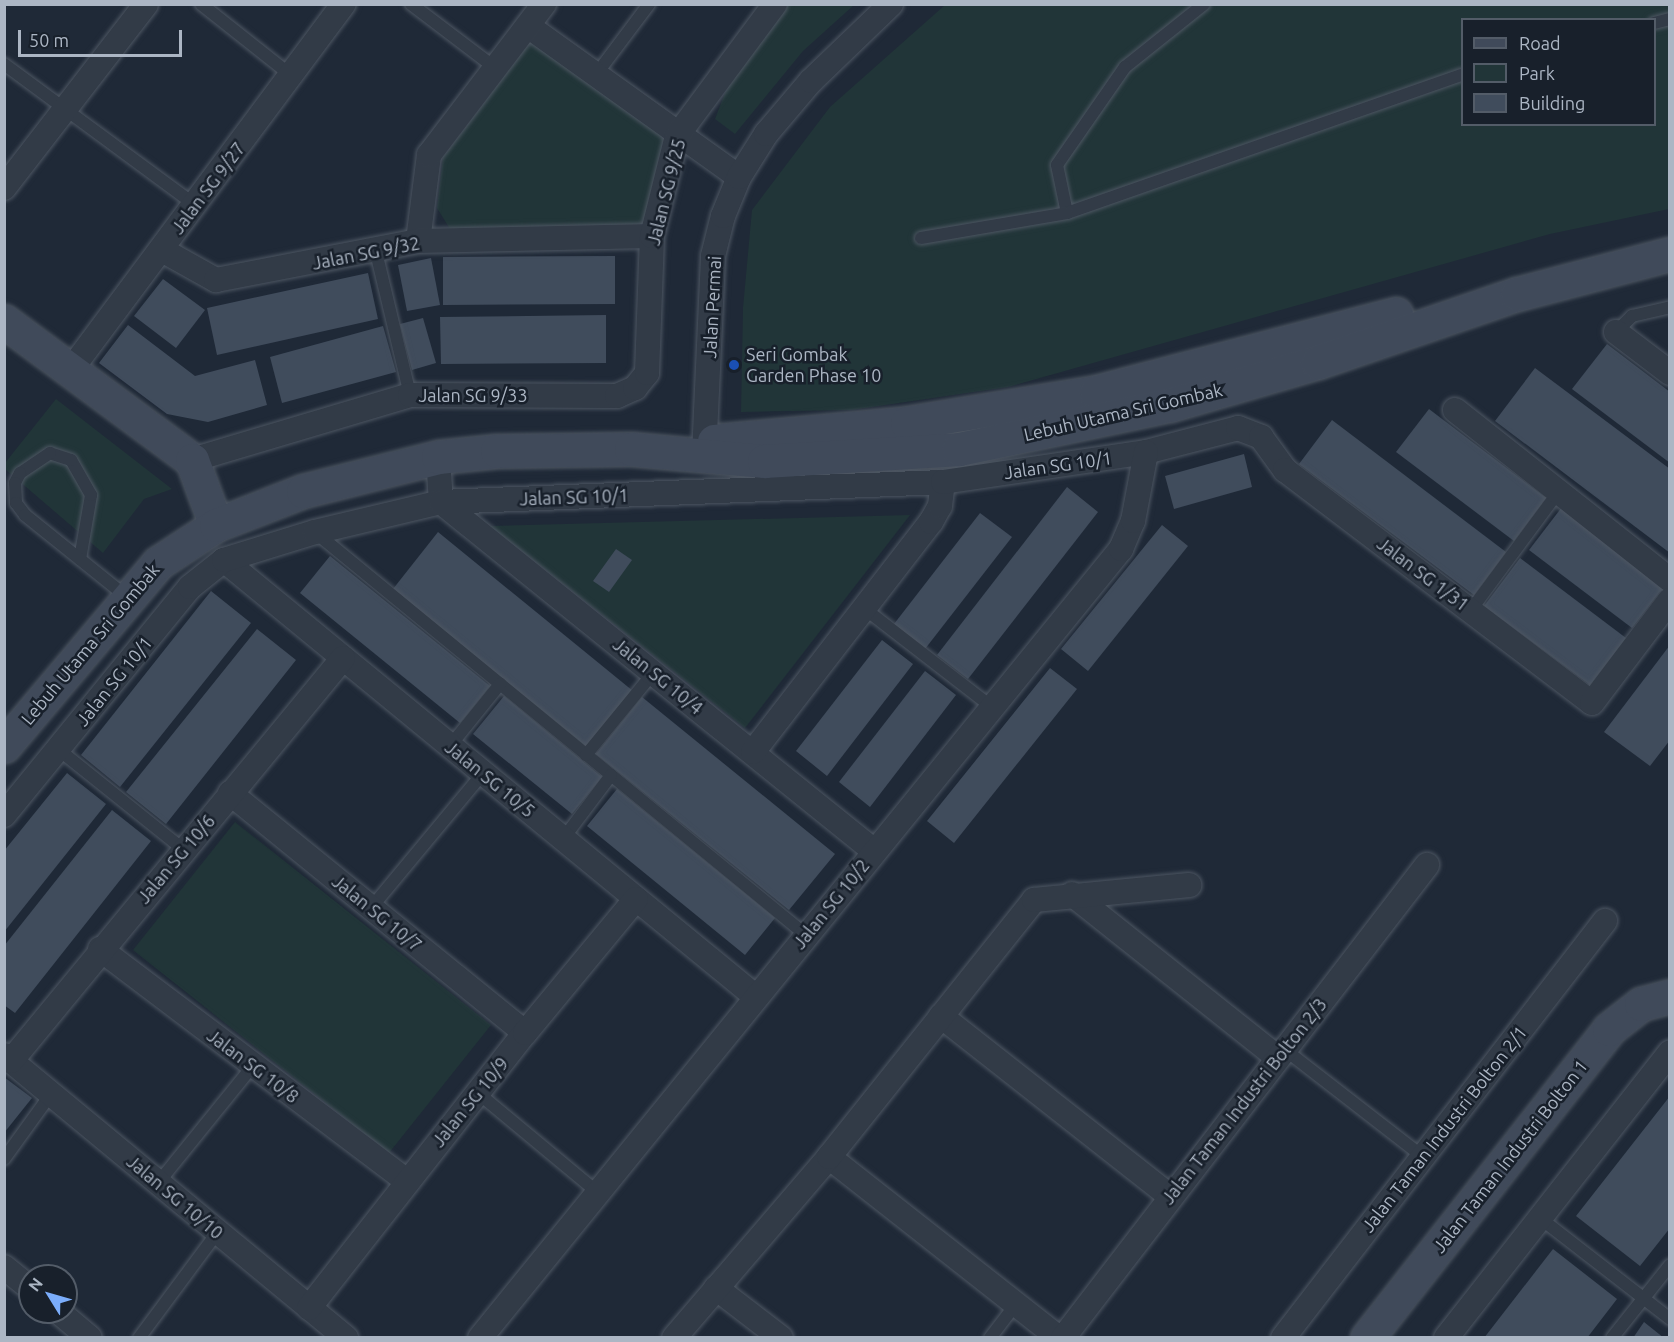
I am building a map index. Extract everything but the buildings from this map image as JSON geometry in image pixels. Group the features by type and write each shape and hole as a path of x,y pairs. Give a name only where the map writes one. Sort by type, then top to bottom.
{"street":[{"path":"4,188 146,4"},
{"name":"Jalan SG 9/27","path":"70,371 345,4"},
{"path":"418,241 429,154 544,4"},
{"name":"Jalan SG 9/25","path":"647,373 651,236 677,136 775,4"},
{"name":"Jalan Permai","path":"704,449 713,256 723,216 739,177 766,134 811,81 891,4"},
{"path":"528,26 677,136 739,177"},
{"name":"Jalan SG 9/32","path":"162,250 216,280 376,252 418,241 651,236"},
{"name":"Lebuh Utama Sri Gombak","path":"4,746 127,597 158,563 216,525 303,491 438,457 497,451 704,449 907,423 1096,392 1410,310 1528,272 1670,238"},
{"name":"Lebuh Utama Sri Gombak","path":"704,449 764,461 959,449 1149,410 1318,362 1517,294 1670,254"},
{"path":"4,321 192,460 216,525"},
{"path":"1616,332 1670,373"},
{"name":"Jalan SG 9/33","path":"192,460 410,395 617,396 635,388 647,373"},
{"path":"1455,410 1670,580"},
{"name":"Jalan SG 10/1","path":"4,815 190,587 224,560 315,532 441,502 943,482 1146,452 1238,428 1261,437"},
{"name":"Jalan SG 1/31","path":"1261,437 1285,470 1592,703 1670,600"},
{"name":"Jalan SG 10/2","path":"480,1338 596,1191 993,708 1129,536 1146,452"},
{"path":"438,457 441,502"},
{"path":"753,752 931,522 940,506 943,482"},
{"name":"Jalan SG 10/4","path":"441,502 874,851"},
{"name":"Jalan SG 10/5","path":"224,560 756,998"},
{"name":"Jalan SG 10/6","path":"8,1058 343,658"},
{"name":"Jalan SG 10/7","path":"230,793 525,1033"},
{"name":"Jalan Taman Industri Bolton 2/3","path":"1061,1338 1427,865"},
{"path":"674,1338 829,1156 1034,900 1072,894 1189,885"},
{"path":"1072,894 1280,1053"},
{"name":"Jalan SG 10/9","path":"309,1308 406,1181 636,899"},
{"name":"Jalan Taman Industri Bolton 2/1","path":"1283,1338 1605,921"},
{"name":"Jalan SG 10/8","path":"100,949 252,1067 406,1181"},
{"name":"Jalan Taman Industri Bolton 1","path":"1367,1338 1609,1029 1641,1004 1670,996"},
{"path":"941,1016 1170,1196"},
{"path":"1446,1338 1670,1052"},
{"name":"Jalan SG 10/10","path":"8,1058 346,1338"},
{"path":"829,1156 1061,1338"},
{"path":"4,1267 18,1278"},
{"path":"716,1288 781,1338"}],"lane":[{"path":"201,4 292,76"},
{"path":"411,4 494,68"},
{"path":"595,76 649,4"},
{"path":"1067,213 1057,165 1125,67 1204,4"},
{"path":"4,64 195,205"},
{"path":"921,238 1067,213 1461,75"},
{"path":"376,252 410,395"},
{"path":"1616,332 1632,316 1670,307"},
{"path":"80,559 92,495 71,460 50,453 20,473 15,483 16,503 80,559 127,597"},
{"path":"1471,610 1559,491"},
{"path":"315,532 806,935"},
{"path":"865,609 993,708"},
{"path":"586,755 654,672"},
{"path":"450,746 500,684"},
{"path":"58,749 184,850"},
{"path":"371,908 483,773"},
{"path":"563,839 611,775"},
{"path":"1280,1053 1423,1157"},
{"path":"158,1183 252,1067"},
{"path":"478,1093 596,1191"},
{"path":"4,1159 51,1094"},
{"path":"1540,1218 1670,1319"},
{"path":"139,1338 217,1233"},
{"path":"1612,1338 1670,1265"},
{"path":"990,1338 1016,1304"}],"green space":[{"path":"784,5 854,5 803,51 735,134 715,119 733,72"},
{"path":"945,5 1669,5 1669,209 1550,234 1008,387 851,410 741,412 743,308 752,210 830,107"},
{"path":"531,40 670,141 645,225 450,229 437,208 443,157"},
{"path":"56,399 172,489 144,499 103,553 5,469 5,463"},
{"path":"910,515 745,728 490,526"},
{"path":"235,822 491,1025 389,1153 133,950"}],"place":[{"name":"Seri Gombak Garden Phase 10","path":"734,365"}]}
